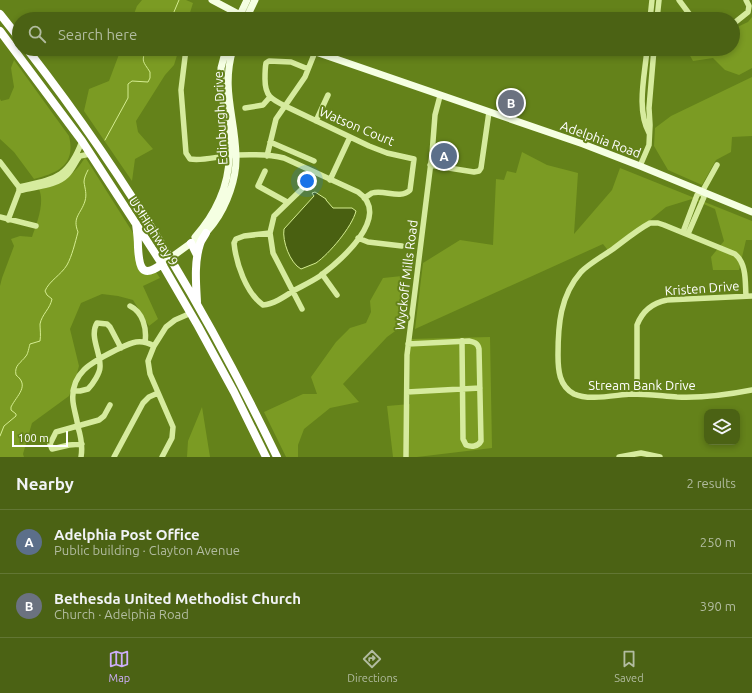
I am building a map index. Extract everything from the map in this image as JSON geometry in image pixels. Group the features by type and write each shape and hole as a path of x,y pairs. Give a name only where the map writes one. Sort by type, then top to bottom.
{"highway":[{"path":"0,14 12,29"},
{"name":"US Highway 9","path":"0,31 12,47"},
{"name":"US Highway 9","path":"19,56 82,141 162,264 191,313 234,392 266,457"},
{"name":"US Highway 9","path":"33,56 99,149 170,258 197,304 255,411 277,457"},
{"path":"136,223 138,261 141,267 146,271 152,271 162,264"},
{"path":"197,304 197,255 200,244 206,233"},
{"path":"191,243 197,255"}],"main road":[{"path":"212,0 233,12"},
{"path":"245,12 247,0"},
{"path":"248,12 255,0"},
{"name":"Edinburgh Drive","path":"162,264 191,243 210,218 218,203 227,178 233,155 221,88 221,68 224,56"},
{"name":"Edinburgh Drive","path":"191,243 196,242 206,233 216,220 227,198 233,179 233,155 227,87 231,56"},
{"name":"Adelphia Road","path":"326,56 566,138 640,166 752,212"}],"street":[{"path":"651,12 652,0"},
{"path":"658,12 659,0"},
{"path":"679,0 688,12"},
{"path":"740,18 748,12 749,6 746,0"},
{"path":"185,56 181,90 186,153 190,159 199,160 233,155 284,158 358,192 369,205 370,214 366,228 335,264 322,274 270,305 263,305 252,295 243,277 234,243 236,239 244,236 270,233"},
{"path":"267,156 276,119 305,77 313,56"},
{"path":"646,56 642,105 644,120 649,133"},
{"path":"640,166 649,145 649,108 653,56"},
{"path":"245,108 262,106 270,97 265,86 266,63 269,61 291,62 308,69"},
{"path":"316,121 328,95"},
{"name":"Wyckoff Mills Road","path":"406,457 406,363 435,115 440,96"},
{"name":"Watson Court","path":"270,97 316,121 387,153 414,159 410,190 407,194 372,193 364,198"},
{"path":"430,165 474,172 479,171 481,168 489,112"},
{"path":"330,180 350,137"},
{"path":"46,183 65,170 77,152 82,141"},
{"path":"270,142 314,161"},
{"path":"19,189 46,183 55,183 64,178 71,171 81,155 90,154"},
{"path":"0,162 19,189"},
{"path":"685,233 697,195 702,192 717,165"},
{"path":"302,309 273,253 270,233 274,216 302,189 310,170"},
{"path":"265,171 258,186 287,202"},
{"path":"8,220 19,189"},
{"path":"0,217 36,226"},
{"name":"Stream Bank Drive","path":"749,296 744,266 739,257 735,254 658,223 650,223 582,272 570,289 560,315 558,328 558,366 561,381 567,389 576,394 587,397 637,394 676,397 710,397 752,390"},
{"path":"358,238 368,242 402,246"},
{"path":"322,274 337,295"},
{"name":"Kristen Drive","path":"637,394 637,325 645,311 659,302 667,300 749,296"},
{"path":"130,306 138,313 145,326 145,342"},
{"path":"162,457 171,440 173,431 172,425 148,367 150,355 163,330 168,325 191,313"},
{"path":"73,391 85,391 90,386 100,369 100,358 94,331 97,323 107,324 110,327 121,348"},
{"path":"408,344 462,341 472,341 479,347 481,441 478,445 471,446 466,445 463,439 462,341"},
{"path":"81,457 82,444 73,402 73,391 80,374 88,365 100,358 136,342 145,342 154,346"},
{"path":"407,392 480,388"},
{"path":"114,457 143,402 149,397 158,393"},
{"path":"82,444 52,449 50,447 51,440 56,432 99,420 104,416 110,404"},
{"path":"619,457 641,452 660,457"}],"shaded area":[{"path":"142,0 186,0 193,3 190,12 135,12"},
{"path":"752,17 752,68 739,75 725,70 713,58 693,61 690,56 740,56 740,26 748,22"},
{"path":"118,56 177,56 174,65 165,75 136,121 138,132 153,149 135,159 132,181 84,111 89,89 109,81"},
{"path":"14,60 69,136 70,154 63,166 51,174 34,179 14,152 0,139 0,99 1,101 9,99 14,87 11,68"},
{"path":"752,77 752,136 732,137 731,152 716,160 702,185 668,170 654,146 655,128 671,116"},
{"path":"522,152 547,165 578,173 574,234 612,190 620,168 752,221 752,240 746,240 739,270 713,270 711,257 724,241 715,209 692,199 666,207 610,253 603,244 415,329 423,263 460,240 493,245 496,179 504,180 507,171 516,173"},
{"path":"85,157 135,236 136,263 156,272 160,278 143,286 158,319 149,326 133,300 118,296 102,294 81,303 70,329 79,366 69,396 32,423 23,454 24,457 0,457 0,286 14,246 11,239 20,236 32,237 41,207 41,195 39,189 52,186 65,180 77,169"},
{"path":"315,192 326,199 333,208 352,208 356,211 350,225 327,253 316,263 301,269 290,257 284,239 284,229 314,196 312,193"},
{"path":"402,276 398,329 387,337 343,384 359,402 330,408 304,429 298,445 298,457 286,457 264,412 303,394 317,394 311,377 336,342 350,328 366,323 371,312 370,301 383,278"},
{"path":"490,337 492,448 417,457 393,457 387,406 410,404 410,339"},
{"path":"202,407 210,457 187,457 188,441"}],"waterway":[{"path":"174,12 179,0"},
{"path":"105,140 128,98 128,84 132,81 148,82 150,78 150,72 144,63 144,56"},
{"path":"0,436 4,426 16,416 16,414 11,410 11,407 19,395 22,387 22,383 16,375 17,366 27,355 30,344 40,341 41,320 50,306 52,299 45,291 49,284 67,265 72,254 78,232 76,223 86,198 84,180 88,170"}],"place":[{"name":"Bethesda United Methodist Church","path":"511,103"},
{"name":"Adelphia Post Office","path":"444,156"}]}
